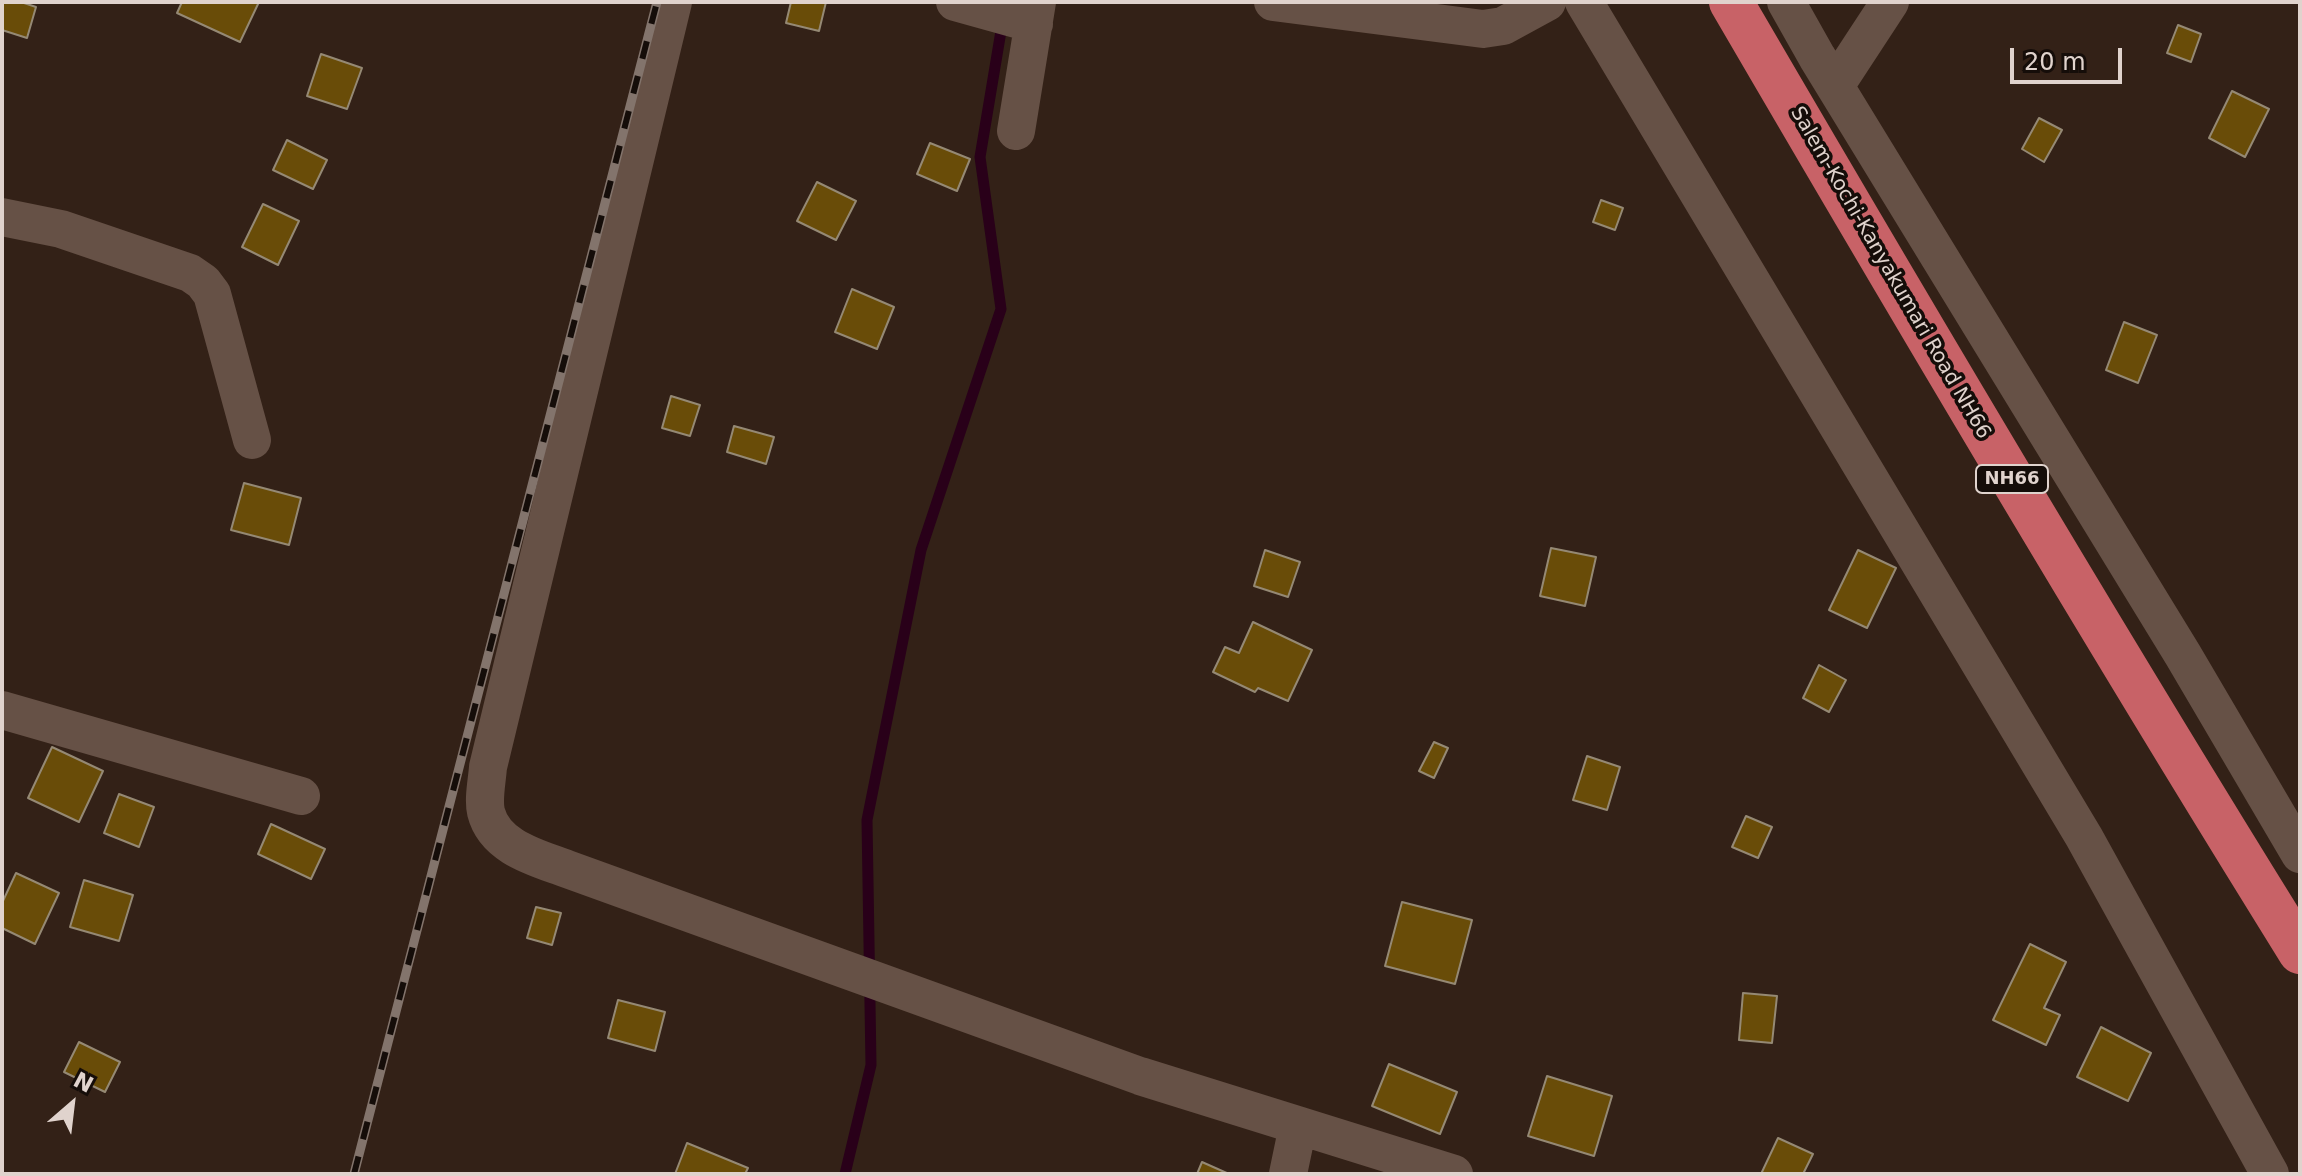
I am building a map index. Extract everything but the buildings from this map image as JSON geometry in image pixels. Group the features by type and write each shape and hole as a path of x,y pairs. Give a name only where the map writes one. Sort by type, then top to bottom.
{"highway":[{"name":"Salem-Kochi-Kanyakumari Road NH66","path":"1731,2 1920,326 2183,764 2300,952"}],"street":[{"path":"673,2 488,767 486,811 496,834 524,853 1140,1076 1454,1174"},
{"path":"955,2 1035,13 1016,131"},
{"path":"1273,2 1483,29 1503,26 1547,2"},
{"path":"1584,2 2084,837 2270,1174"},
{"path":"1786,2 2183,655 2300,854"},
{"path":"1835,86 1890,2"},
{"path":"2,217 61,229 190,273 203,282 212,294 252,440"},
{"path":"2,710 301,796"},
{"path":"1288,1174 1298,1126"}],"waterway":[{"path":"845,1174 871,1065 867,820 921,550 1001,309 980,157 1003,19"}],"railway":[{"path":"354,1174 657,2"}]}
